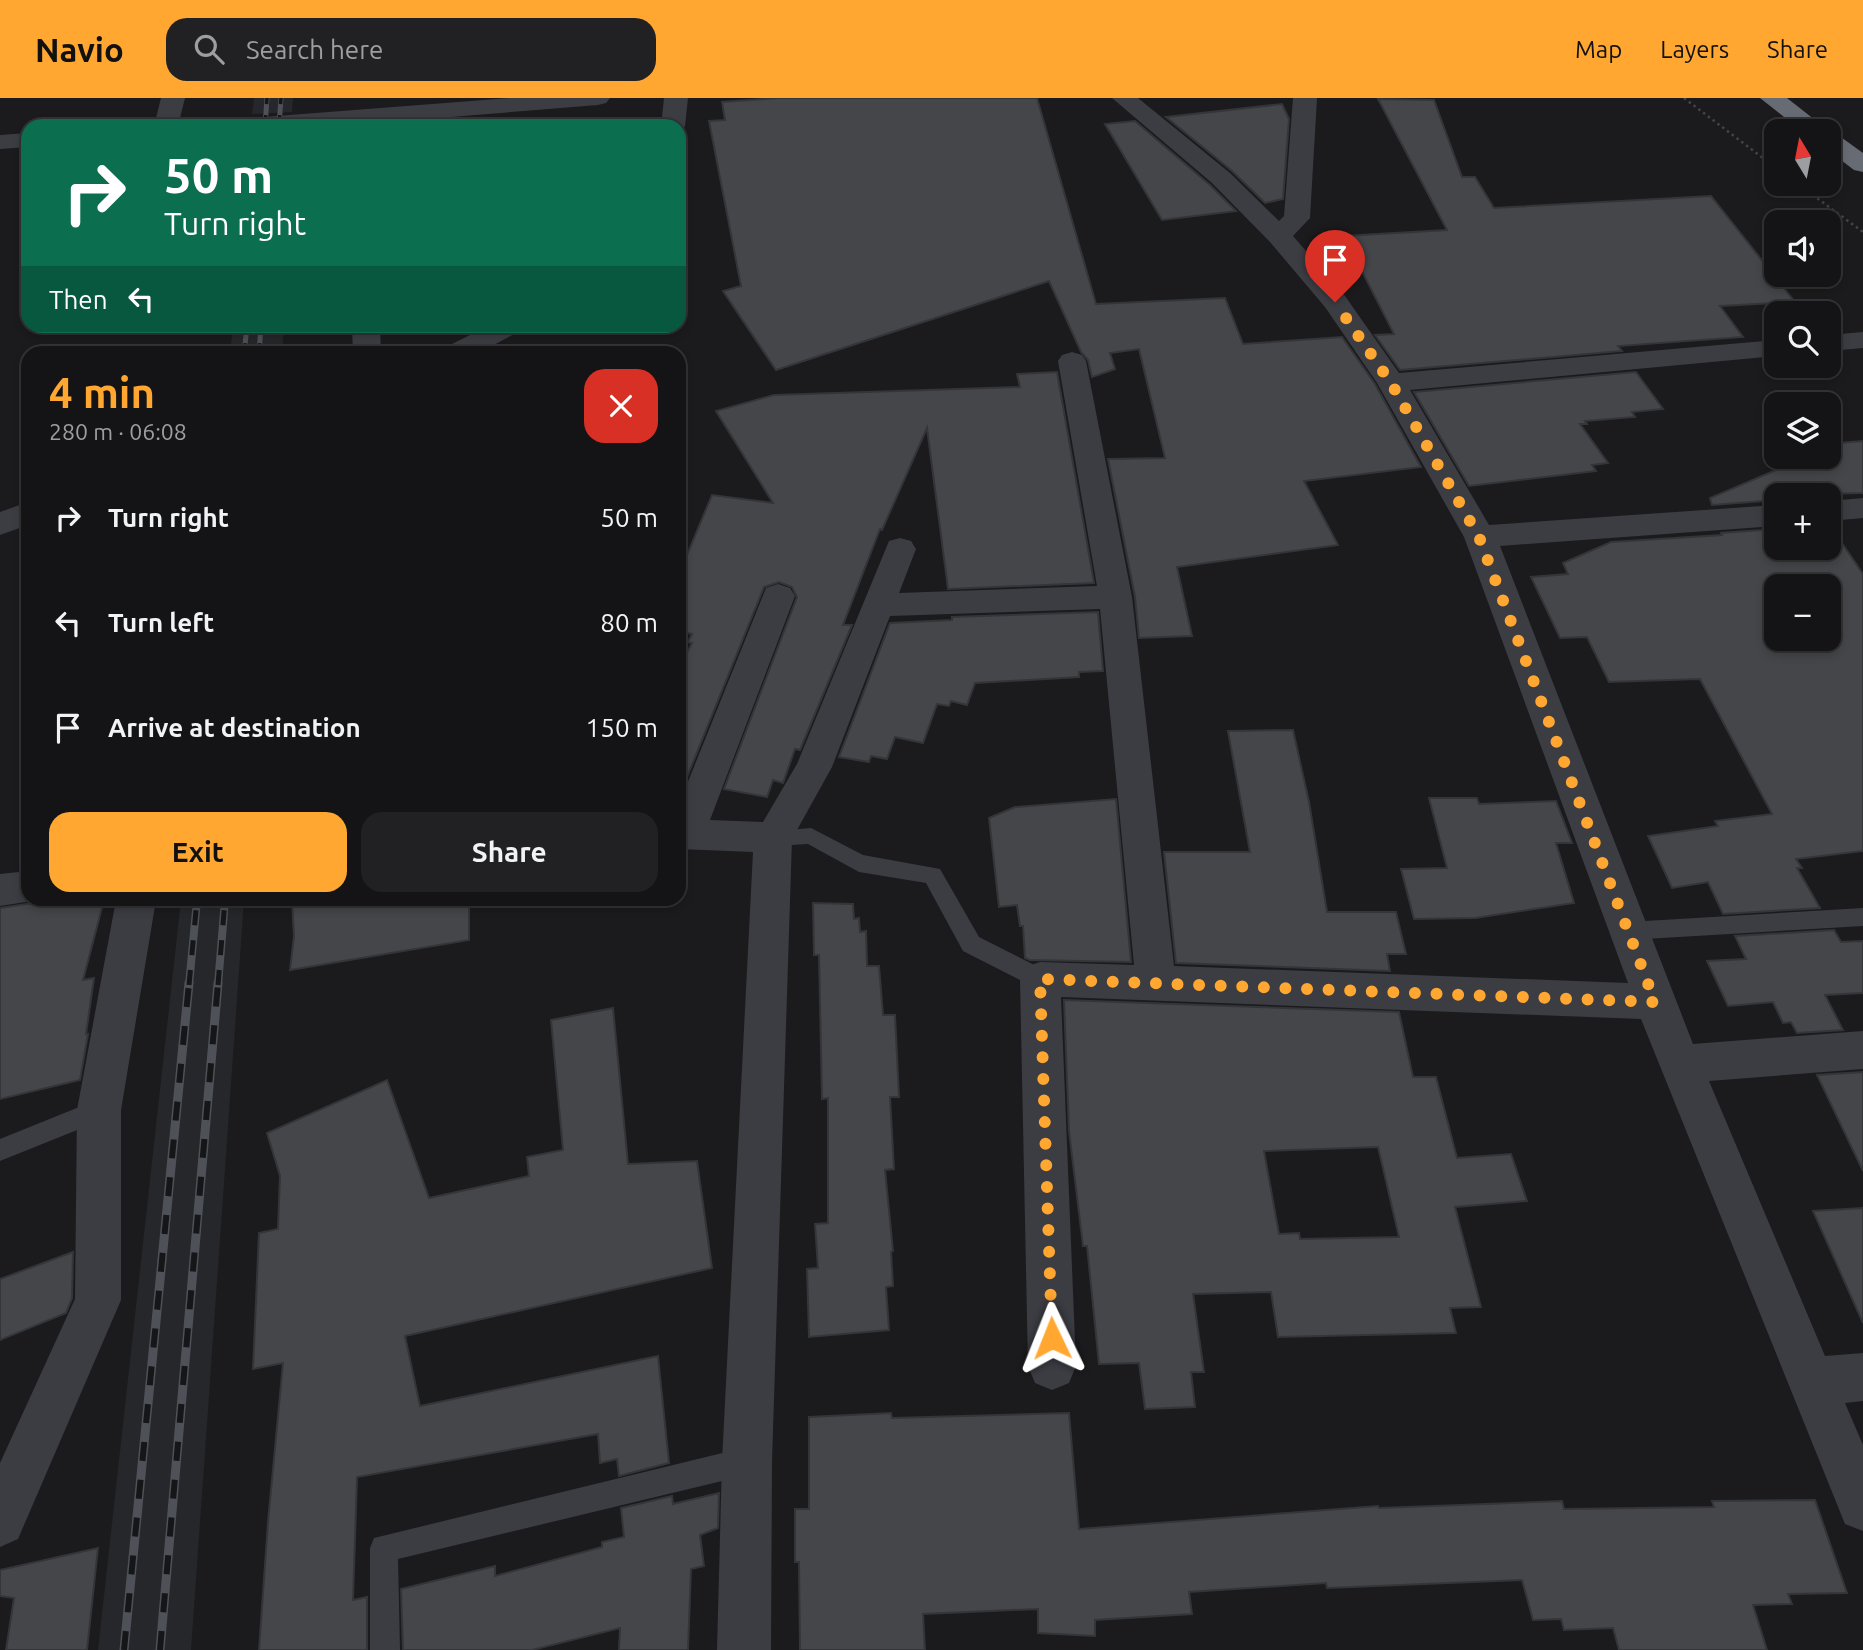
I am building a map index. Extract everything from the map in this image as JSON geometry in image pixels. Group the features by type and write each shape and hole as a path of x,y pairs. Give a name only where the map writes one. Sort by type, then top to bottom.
{"highway":[{"path":"1772,98 1801,119"},
{"path":"1841,148 1863,164"}],"street":[{"path":"168,119 173,98"},
{"path":"391,119 598,98"},
{"path":"674,119 676,98"},
{"path":"1124,98 1221,178 1279,236 1335,302 1391,383 1479,537 1655,1002 1863,1506"},
{"path":"1279,236 1297,218 1305,98"},
{"path":"0,142 21,140"},
{"path":"469,346 494,333"},
{"path":"1841,342 1863,340"},
{"path":"1391,383 1764,349"},
{"path":"1072,360 1115,597 1156,984"},
{"path":"1841,509 1863,508"},
{"path":"1479,537 1764,515"},
{"path":"0,523 21,516"},
{"path":"744,1650 747,1461 774,838 814,768 900,550"},
{"path":"686,826 778,596"},
{"path":"878,605 1115,597"},
{"path":"686,834 774,838"},
{"path":"0,890 21,888"},
{"path":"0,1521 97,1300 99,1110 135,906"},
{"path":"1052,1366 1040,979 1655,1002"},
{"path":"1680,1064 1863,1050"},
{"path":"1810,1381 1863,1377"}],"lane":[{"path":"774,838 811,836 859,863 933,875 971,944 1040,979"},
{"path":"1628,931 1863,917"},
{"path":"0,1150 99,1110"},
{"path":"384,1650 384,1548 747,1461"}],"path":[{"path":"1684,98 1764,159"},
{"path":"1814,196 1863,232"}],"shaded area":[{"path":"254,98 293,98 292,112 252,114"},
{"path":"232,333 283,333 283,346 231,346"},
{"path":"180,906 244,906 191,1650 98,1650"}],"building":[{"path":"778,98 1037,98 1096,304 1225,298 1243,344 1342,337 1375,384 1421,467 1304,481 1338,545 1177,567 1192,636 1139,638 1135,597 1108,459 1165,458 1139,349 1110,353 1115,369 1092,377 1088,360 1081,352 1049,281 776,370 723,291 741,286 709,121 725,120 722,102"},
{"path":"1378,99 1434,100 1462,177 1475,177 1494,208 1711,196 1764,263 1764,287 1783,287 1794,301 1720,306 1743,337 1618,346 1622,351 1400,370 1375,335 1394,334 1344,236 1447,230"},
{"path":"1282,104 1289,119 1283,199 1265,203 1232,171 1166,117"},
{"path":"1135,121 1210,185 1236,211 1162,220 1105,124"},
{"path":"1057,372 1094,583 948,589 927,428 882,530 880,529 843,625 852,625 800,750 795,749 783,783 773,780 767,797 724,789 797,597 792,587 779,582 764,587 686,780 686,655 692,643 688,642 692,634 686,633 686,557 712,495 773,503 716,411 774,395 1020,387 1017,374"},
{"path":"1636,372 1663,409 1632,412 1635,417 1585,421 1587,424 1580,424 1608,463 1592,465 1596,471 1469,486 1414,392"},
{"path":"1863,441 1863,493 1841,494 1841,483 1764,483 1764,501 1712,505 1710,498 1779,469 1841,469 1841,443"},
{"path":"1764,530 1764,560 1841,560 1841,542 1863,574 1863,851 1796,859 1802,868 1797,868 1820,908 1723,914 1708,882 1672,888 1648,836 1718,826 1715,821 1772,814 1700,679 1609,682 1587,637 1560,638 1531,577 1568,574 1563,563 1611,542 1722,535 1721,533"},
{"path":"1098,612 1103,671 1079,672 1079,677 975,683 967,705 951,701 949,706 937,704 923,743 895,737 887,759 871,756 869,762 839,757 890,623 952,620 952,617"},
{"path":"1293,730 1309,802 1327,912 1396,912 1406,954 1387,954 1390,971 1176,963 1164,852 1250,852 1228,731"},
{"path":"1429,798 1477,798 1479,804 1556,801 1572,843 1556,843 1574,903 1475,918 1414,919 1401,869 1447,868"},
{"path":"1116,799 1131,962 1025,958 1023,926 1020,926 1017,905 999,907 989,818 1015,807"},
{"path":"813,903 853,904 854,919 859,918 860,932 866,931 867,966 879,966 883,1015 895,1015 899,1097 890,1097 894,1169 885,1170 893,1251 893,1286 886,1287 889,1330 809,1337 807,1269 818,1268 815,1224 828,1223 828,1098 822,1099 819,955 814,955"},
{"path":"21,905 102,906 83,980 94,978 80,1080 0,1099 0,908"},
{"path":"292,906 469,906 469,940 290,970 294,936"},
{"path":"1834,930 1841,942 1863,941 1863,993 1825,995 1843,1030 1797,1033 1791,1022 1783,1023 1773,1002 1728,1006 1707,961 1746,959 1735,936"},
{"path":"1064,1000 1399,1012 1413,1077 1436,1077 1457,1158 1511,1154 1527,1201 1455,1207 1481,1307 1450,1308 1456,1333 1278,1337 1271,1292 1193,1294 1204,1372 1191,1372 1195,1407 1145,1409 1139,1363 1099,1364 1087,1246 1083,1246 1069,1131","holes":["1378,1147 1399,1237 1300,1239 1299,1233 1279,1234 1264,1151"]},
{"path":"613,1008 628,1164 697,1161 712,1268 405,1336 420,1406 658,1356 669,1463 619,1476 617,1459 600,1463 598,1434 357,1477 353,1600 367,1597 367,1650 259,1650 283,1363 253,1369 259,1233 278,1229 280,1176 267,1133 387,1080 429,1198 529,1176 527,1157 563,1150 551,1020"},
{"path":"1863,1072 1863,1171 1817,1075"},
{"path":"1863,1208 1863,1323 1813,1211"},
{"path":"73,1252 72,1298 66,1313 0,1340 0,1279"},
{"path":"891,1413 892,1418 1069,1413 1079,1529 1378,1506 1562,1501 1564,1509 1714,1507 1712,1501 1815,1500 1847,1593 1788,1594 1792,1604 1753,1605 1767,1650 1619,1650 1613,1628 1564,1630 1561,1619 1533,1620 1522,1580 1327,1588 1326,1583 1189,1592 1192,1614 1095,1620 1095,1636 1038,1633 1038,1609 923,1614 925,1650 800,1650 799,1562 795,1562 795,1509 809,1509 809,1417"},
{"path":"719,1493 718,1528 700,1535 704,1566 691,1569 688,1650 619,1650 620,1628 532,1650 403,1650 401,1589 495,1566 495,1576 602,1547 602,1542 624,1537 621,1508 672,1496 673,1504"},
{"path":"98,1548 87,1650 6,1650 14,1598 0,1596 0,1570"}],"railway":[{"path":"266,119 267,98"},
{"path":"280,119 281,98"},
{"path":"245,346 246,333"},
{"path":"260,333 260,346"},
{"path":"189,985 196,906"},
{"path":"218,985 225,906"},
{"path":"124,1650 189,983"},
{"path":"160,1650 218,983"}],"route":[{"path":"1052,1338 1040,979 1655,1002 1479,537 1391,383 1335,302"}]}
